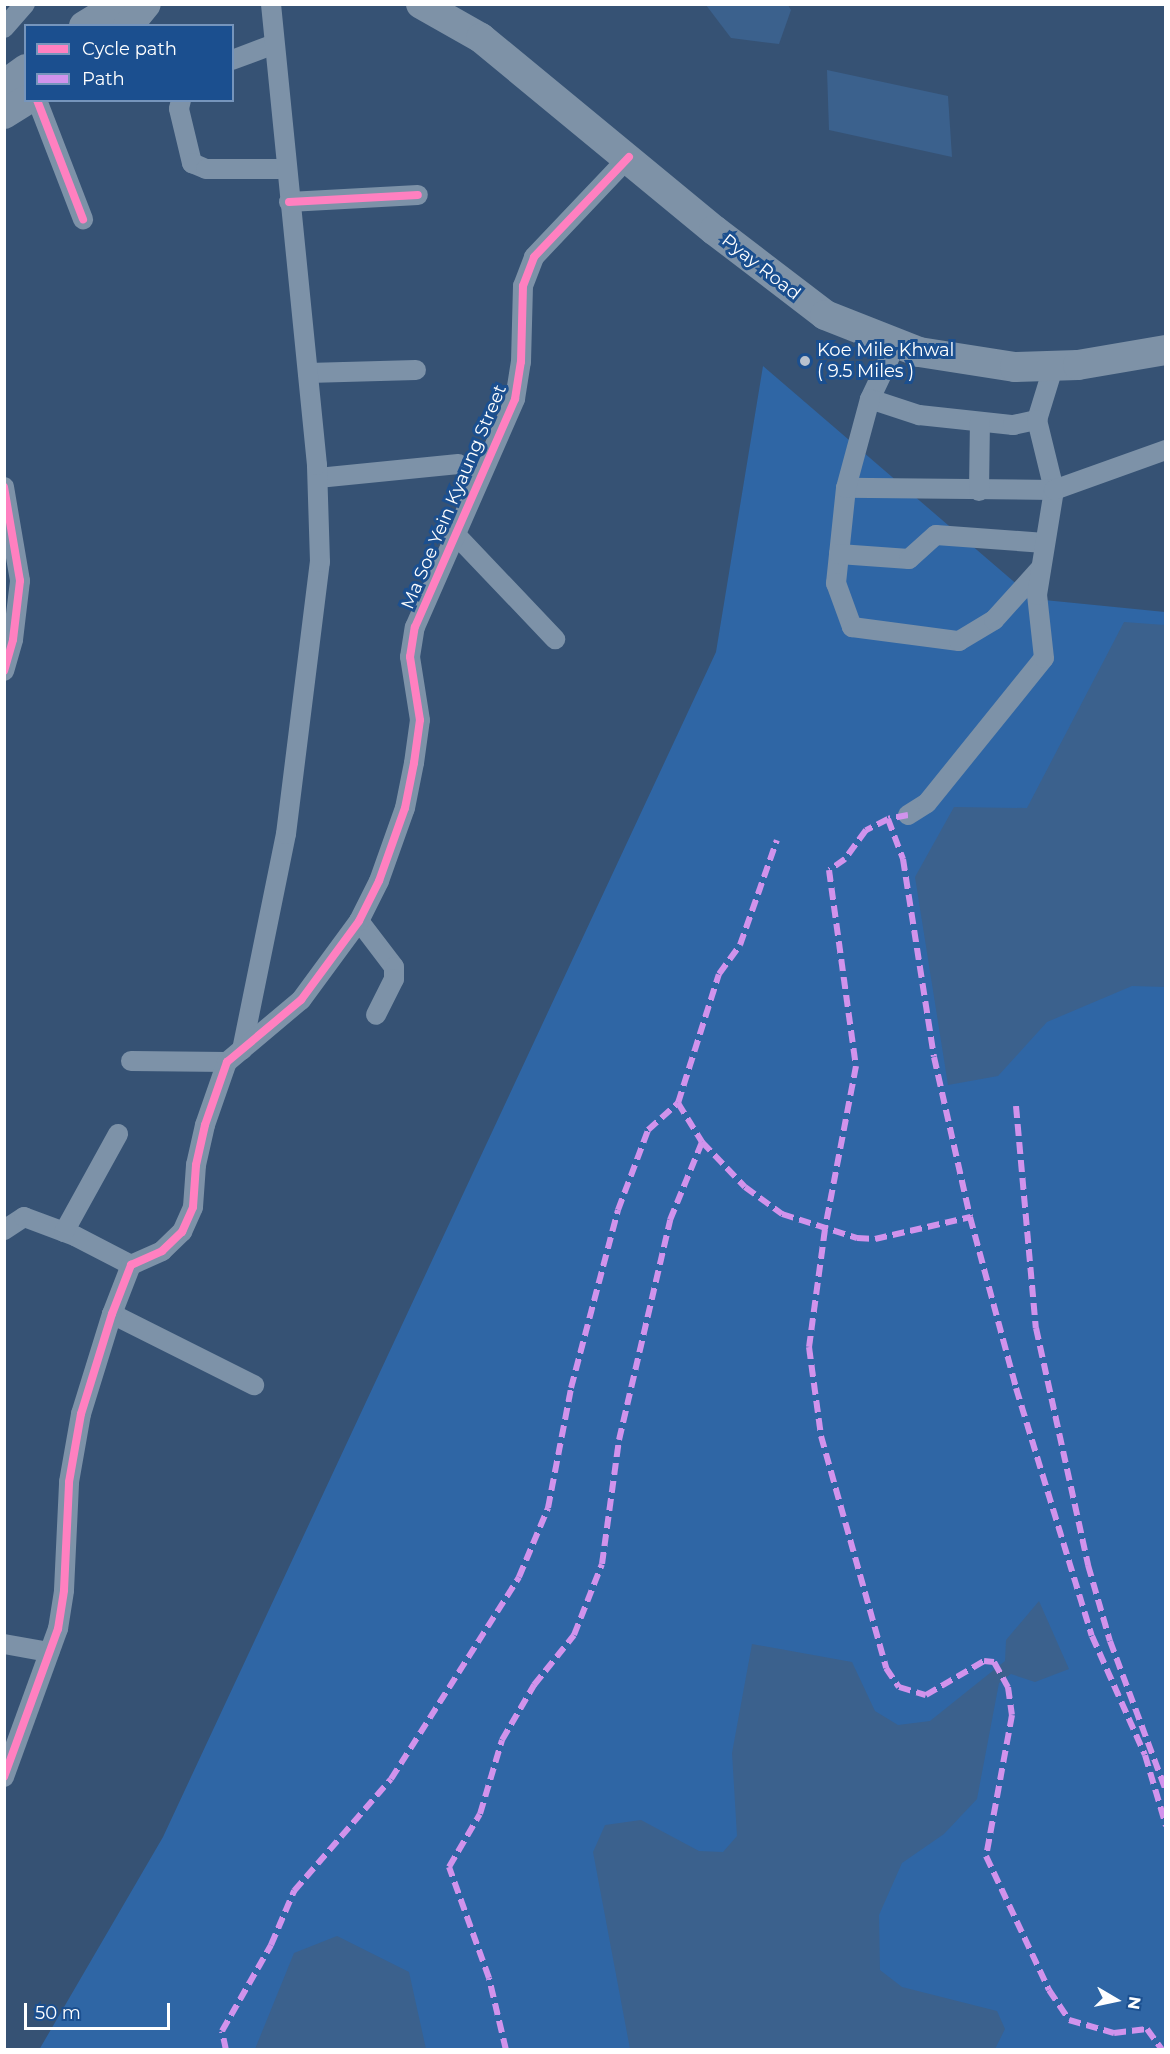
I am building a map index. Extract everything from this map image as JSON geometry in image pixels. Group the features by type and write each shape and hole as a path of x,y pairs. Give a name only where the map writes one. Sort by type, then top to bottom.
{"highway":[{"path":"87,24 120,4"},
{"path":"130,24 146,4"},
{"name":"Pyay Road","path":"421,4 481,38 792,293 825,315 896,344 984,363 1053,368 1166,350"},
{"path":"4,85 24,70"},
{"path":"4,114 24,101"}],"street":[{"path":"4,28 25,4"},
{"path":"4,1777 49,1652 64,1590 65,1507 78,1426 112,1314 131,1265 162,1251 182,1232 193,1208 196,1165 205,1125 234,1056 286,834 320,562 318,478 272,45 271,4"},
{"path":"234,59 272,45"},
{"path":"38,102 83,219"},
{"path":"181,102 179,109 192,163 206,169 286,169"},
{"name":"Ma Soe Yein Kyaung Street","path":"234,1056 301,1000 359,921 379,881 405,808 420,720 411,647 415,627 515,399 521,362 523,286 534,257 629,158"},
{"path":"290,202 418,195"},
{"path":"896,344 870,399 846,488 836,583 852,627 959,641 994,620 1041,568"},
{"path":"908,815 927,803 1044,658 1037,595 1054,490 1037,420 1053,368"},
{"path":"308,373 416,370"},
{"path":"870,399 919,415 1012,425 1037,420"},
{"path":"979,490 981,422"},
{"path":"846,488 1054,490 1166,450"},
{"path":"318,478 458,464"},
{"path":"4,487 20,581 4,671"},
{"path":"456,535 555,639"},
{"path":"839,554 909,559 936,535 1045,543"},
{"path":"359,921 394,967 394,979 376,1015"},
{"path":"131,1061 234,1056"},
{"path":"64,1232 118,1134"},
{"path":"4,1230 24,1217 64,1232 131,1265"},
{"path":"112,1314 254,1385"},
{"path":"4,1644 49,1652"}],"shaded area":[{"path":"706,5 788,5 791,10 779,44 731,38"},
{"path":"827,70 948,96 952,157 829,130"},
{"path":"763,366 1034,599 1165,612 1165,2049 39,2050 163,1837 716,652"},
{"path":"1124,622 1165,625 1165,987 1132,986 1047,1022 998,1076 948,1085 915,877 954,807 1027,808"},
{"path":"1039,1601 1069,1669 1035,1682 1011,1674 999,1683 977,1799 944,1834 902,1863 879,1915 880,1970 902,1987 997,2011 1005,2029 995,2049 630,2049 593,1852 605,1825 641,1820 699,1851 723,1852 737,1836 732,1753 752,1644 852,1662 875,1711 898,1725 930,1721 1005,1661 1006,1640"},
{"path":"337,1936 409,1972 426,2049 255,2049 294,1953"}],"marked path":[{"path":"908,815 888,819 903,859 934,1057 970,1217 1016,1388 1092,1636 1145,1755 1166,1826"},
{"path":"888,819 866,830 845,859 829,870 856,1066 825,1229 809,1347 821,1436 886,1668 899,1687 926,1695 984,1661 994,1662 1008,1687 1012,1715 986,1856 1049,1990 1069,2020 1114,2033 1147,2029 1162,2050"},
{"path":"226,2050 222,2031 271,1945 294,1891 391,1779 519,1577 548,1508 571,1388 618,1210 648,1130 678,1103 719,974 740,945 777,840"},
{"path":"678,1103 702,1142 745,1187 782,1214 857,1238 875,1239 970,1217"},
{"path":"1016,1106 1036,1328 1088,1565 1110,1641 1166,1791"},
{"path":"506,2050 489,1978 449,1867 480,1814 502,1740 534,1685 574,1635 602,1564 619,1440 670,1220 702,1142"}],"cycle path":[{"path":"38,102 83,219"},
{"path":"4,1777 58,1629 64,1590 69,1482 81,1414 112,1314 131,1265 162,1251 182,1232 193,1207 196,1165 205,1125 227,1062 301,1000 359,921 379,881 405,808 414,763 420,720 410,657 415,627 515,399 521,362 523,286 534,257 629,157"},
{"path":"289,202 418,195"},
{"path":"4,487 20,581 13,640 4,671"}],"place":[{"name":"Koe Mile Khwal ( 9.5 Miles )","path":"805,361"}]}
